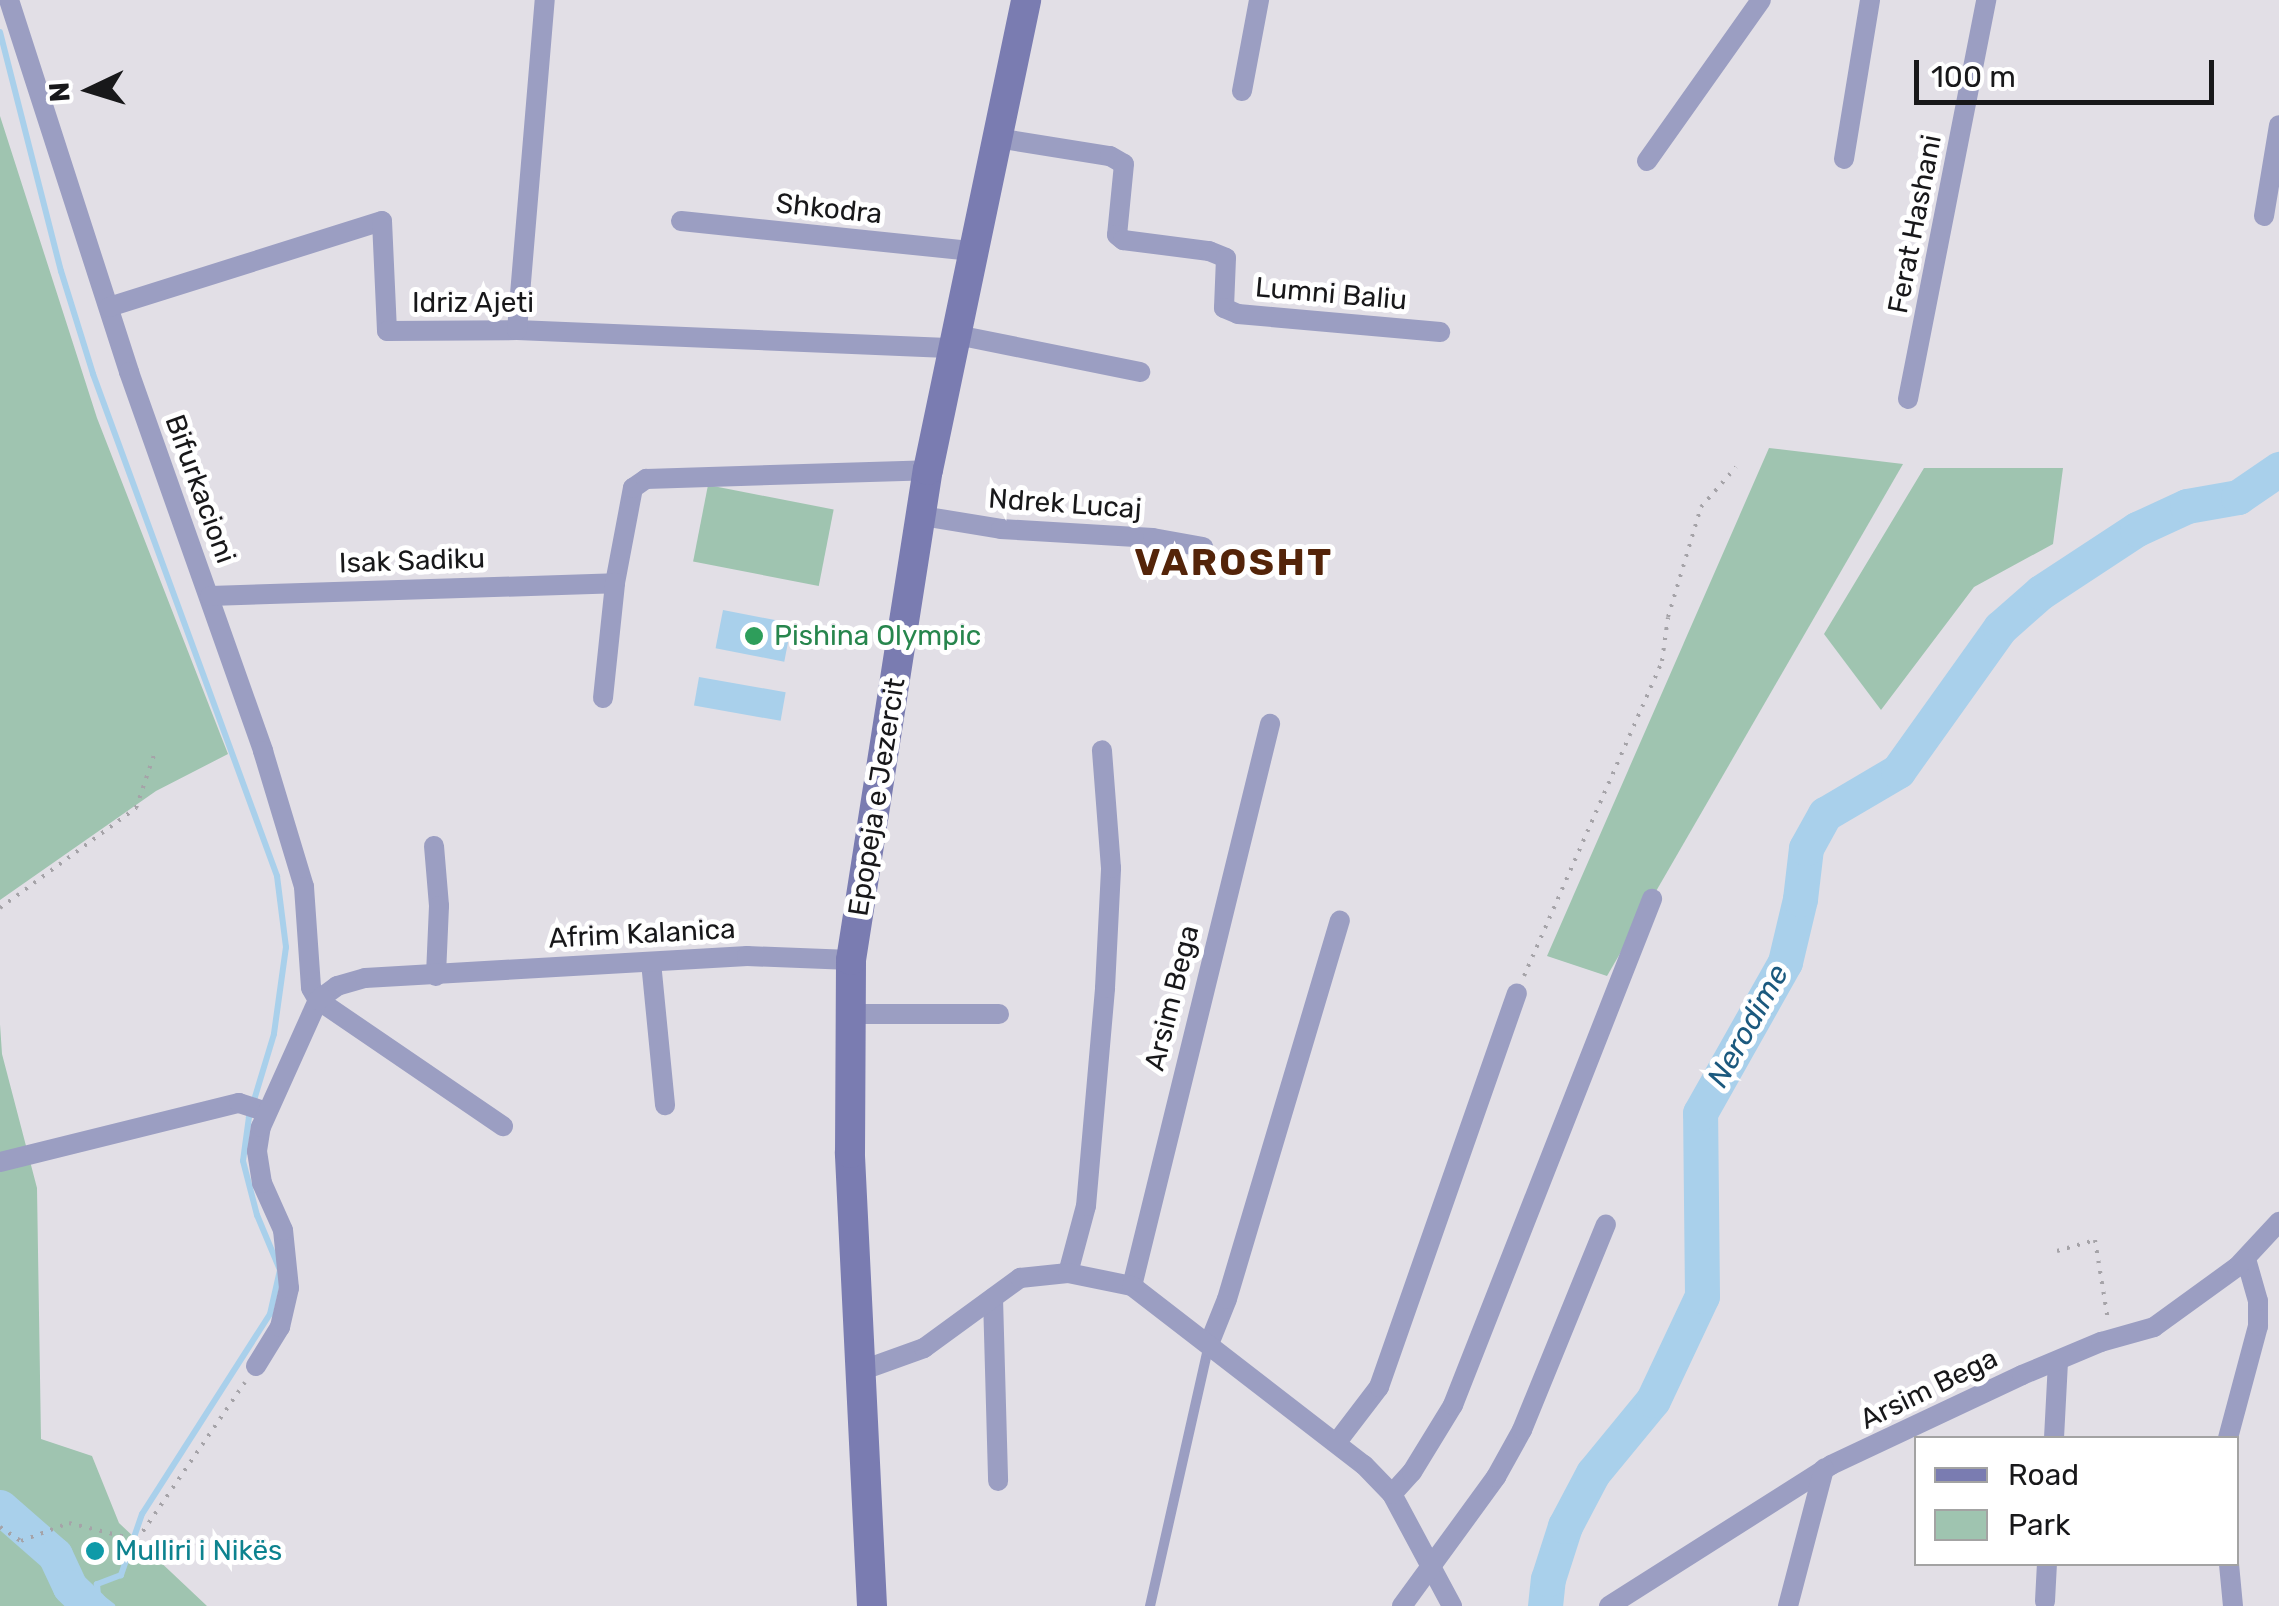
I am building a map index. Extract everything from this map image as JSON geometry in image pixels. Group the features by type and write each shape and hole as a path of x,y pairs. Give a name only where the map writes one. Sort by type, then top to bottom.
{"main road":[{"name":"Epopeja e Jezercit","path":"872,1606 850,1153 851,960 928,470 1026,0"}],"street":[{"name":"Bifurkacioni","path":"10,0 304,887 311,988 318,1000"},
{"path":"517,330 545,0"},
{"path":"1242,91 1259,0"},
{"path":"1647,161 1760,0"},
{"path":"1844,159 1870,0"},
{"name":"Ferat Hashani","path":"1908,400 1986,0"},
{"path":"2264,216 2279,125"},
{"name":"Lumni Baliu","path":"997,138 1110,156 1124,164 1117,235 1124,240 1210,251 1226,258 1224,308 1238,314 1440,332"},
{"name":"Shkodra","path":"681,220 972,251"},
{"name":"Idriz Ajeti","path":"109,307 382,221 388,331 517,330 955,342 1140,372"},
{"path":"603,698 615,583 633,488 646,479 928,470"},
{"name":"Ndrek Lucaj","path":"922,516 1001,529 1153,538 1204,547"},
{"name":"Isak Sadiku","path":"210,596 615,583"},
{"name":"Arsim Bega","path":"1132,1286 1270,724"},
{"name":"Arsim Bega","path":"1068,1273 1086,1206 1105,988 1112,868 1102,750"},
{"path":"434,846 439,906 436,976"},
{"path":"1392,1494 1412,1472 1453,1405 1652,899"},
{"path":"1209,1344 1227,1299 1340,920"},
{"name":"Afrim Kalanica","path":"318,1000 337,986 365,978 748,956 851,960"},
{"path":"651,962 665,1106"},
{"path":"1337,1442 1379,1387 1516,994"},
{"path":"256,1366 280,1328 288,1288 286,1242 262,1183 254,1109 318,1000 503,1126"},
{"path":"848,1014 999,1014"},
{"path":"0,1162 254,1109"},
{"name":"Arsim Bega","path":"1609,1606 1628,1598 1824,1470 2058,1361 2154,1327 2246,1259 2279,1222"},
{"path":"1402,1606 1496,1477 1522,1430 1606,1224"},
{"path":"2229,1436 2258,1326 2258,1301 2246,1259"},
{"path":"863,1370 924,1348 1020,1278 1068,1273 1132,1286 1337,1442 1392,1494 1452,1606"},
{"path":"993,1298 998,1480"},
{"path":"2054,1436 2058,1361"},
{"path":"1788,1606 1824,1470"},
{"path":"2045,1601 2047,1566"},
{"path":"2229,1566 2234,1606"}],"lane":[{"path":"1150,1606 1209,1344"}],"path":[{"path":"1516,994 1662,661 1668,617 1702,507 1736,467"},
{"path":"0,908 136,808 154,755"},
{"path":"2058,1251 2095,1240 2112,1339"},
{"path":"0,1526 21,1542 69,1523 137,1540 256,1366"}],"green space":[{"path":"0,116 97,418 228,754 156,791 0,900"},
{"path":"1769,448 1903,464 1607,976 1547,956"},
{"path":"1924,468 2063,468 2053,544 1974,587 1881,710 1824,634"},
{"path":"708,485 834,509 819,586 693,562"},
{"path":"0,1024 2,1054 37,1188 41,1439 92,1456 119,1523 207,1606 0,1606"}],"water":[{"name":"Pishina Olympic","path":"723,610 792,623 784,662 716,648"},
{"path":"699,677 786,692 781,721 694,706"}],"waterway":[{"path":"0,32 61,271 93,374 277,876 286,947 274,1034 249,1117 243,1161 257,1215 280,1270 270,1314 142,1514 121,1575 97,1584 98,1595 112,1606"},
{"name":"Nerodime","path":"1545,1606 1548,1579 1565,1526 1593,1473 1653,1400 1702,1296 1700,1113 1785,962 1800,899 1806,848 1825,814 1898,771 2000,628 2041,592 2137,529 2187,506 2238,497 2279,469"},
{"name":"Nerodime","path":"0,1507 55,1555 70,1587 90,1606"}],"place":[{"name":"Pishina Olympic","path":"754,636"},
{"name":"Mulliri i Nikës","path":"95,1551"}],"district":[{"name":"VAROSHT","path":"1234,563"}]}
